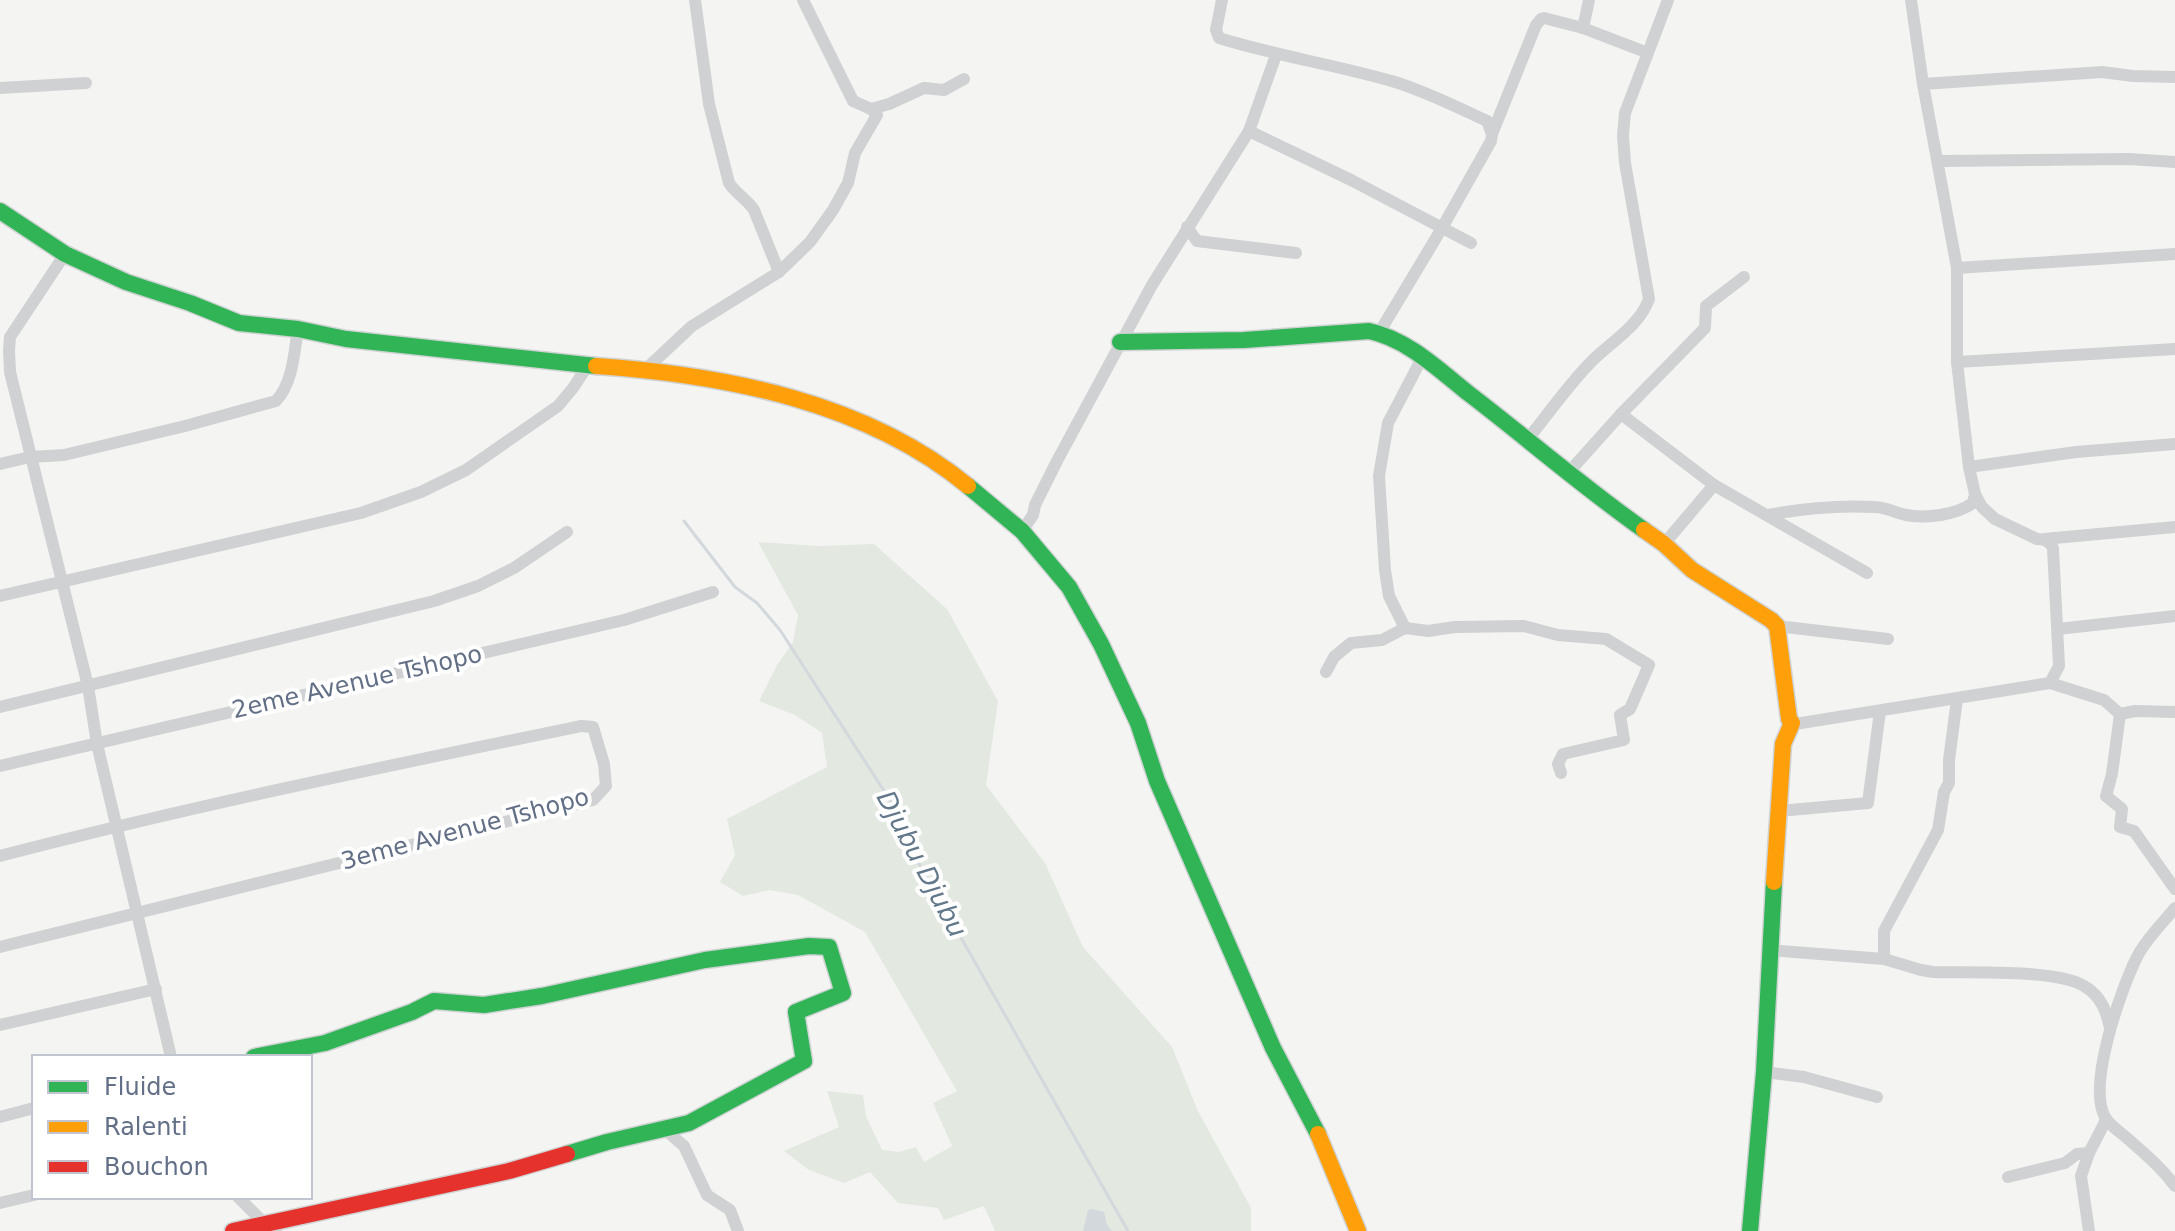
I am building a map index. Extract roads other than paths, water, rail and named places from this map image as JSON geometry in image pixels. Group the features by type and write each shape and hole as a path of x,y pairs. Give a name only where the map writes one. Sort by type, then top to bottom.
{"street":[{"path":"695,0 709,104 729,183 754,210 779,272"},
{"path":"646,369 692,326 779,272 810,242 848,183 855,153 877,115 853,101 803,0"},
{"path":"1222,0 1216,30 1219,38 1276,55 1397,83 1446,101 1487,121 1492,134"},
{"path":"1583,28 1589,0"},
{"path":"1528,439 1590,364 1645,310 1649,299 1625,163 1623,135 1625,113 1668,0"},
{"path":"1911,0 1957,268 1957,362 1975,494 1982,507 1995,519 2037,539 2175,527"},
{"path":"1379,333 1491,141 1538,22 1544,18 1583,28 1648,53"},
{"path":"1022,531 1033,515 1057,461 1120,342 1187,227 1249,131 1276,55"},
{"path":"1923,84 2102,72 2175,77"},
{"path":"871,109 924,88 944,90 964,79"},
{"path":"0,88 86,83"},
{"path":"1249,131 1471,243"},
{"path":"1939,161 2129,159 2175,162"},
{"path":"0,211 65,254 126,282 239,323 298,329 361,341 646,369 747,386 862,422 906,443 947,469 1022,531 1069,587 1116,672 1138,723 1157,781 1273,1048 1316,1129 1358,1231"},
{"path":"1187,227 1197,241 1296,253"},
{"path":"65,254 5,338 10,372 88,686 97,744 171,1055"},
{"path":"1957,268 2175,254"},
{"path":"1569,472 1705,328 1706,306 1744,277"},
{"path":"0,464 30,457 64,455 276,401 288,382 298,329"},
{"path":"1120,342 1379,333 1406,345 1618,512 1664,544 1692,570 1765,615 1777,626 1888,639"},
{"path":"1957,362 2175,349"},
{"path":"1405,628 1389,596 1379,476 1388,423 1422,358"},
{"path":"0,596 361,513 421,492 466,470 558,406 588,365"},
{"path":"1621,414 1714,485 1867,573"},
{"path":"1969,467 2076,452 2175,444"},
{"path":"1664,544 1714,485"},
{"path":"1768,515 1808,508 1878,507 1916,517 1965,509 1973,503 1975,494"},
{"path":"0,707 434,601 478,586 514,568 567,532"},
{"path":"2044,539 2053,548 2058,629 2059,666 2050,683"},
{"name":"2eme Avenue Tshopo","path":"0,766 624,620 713,592"},
{"path":"2058,629 2175,616"},
{"path":"1326,672 1334,657 1351,643 1382,640 1405,628 1428,631 1455,627 1524,626 1558,635 1606,639 1649,665 1630,709 1620,715 1624,740 1563,754 1558,764 1561,773"},
{"path":"1777,626 1792,723"},
{"path":"1792,723 2050,683 2104,700 2120,714"},
{"path":"1884,959 1884,931 1938,830 1944,792 1949,783 1957,699"},
{"path":"1779,811 1868,803 1880,711"},
{"path":"2120,714 2135,711 2175,712"},
{"path":"2120,714 2106,796 2122,809 2120,827 2134,831 2175,889"},
{"path":"1750,1231 1764,1072 1783,744 1792,723"},
{"name":"3eme Avenue Tshopo","path":"0,856 322,779 581,726 593,727 604,764 606,786 593,800 0,947"},
{"path":"2175,908 2136,959 2110,1028 2101,1066 2099,1104 2106,1120 2163,1169 2175,1186"},
{"path":"233,1231 270,1227 509,1171 689,1123 804,1061 796,1012 843,993 829,947 809,946 705,960 542,996 484,1005 434,1001 325,1043 264,1055"},
{"path":"1769,950 1884,959 1933,972 2066,979 2084,985 2098,998 2106,1010 2110,1028"},
{"path":"0,1025 156,989"},
{"path":"1764,1072 1804,1077 1877,1097"},
{"path":"0,1117 32,1109"},
{"path":"2089,1231 2081,1176 2106,1120"},
{"path":"663,1128 684,1146 707,1195 730,1210 738,1231"},
{"path":"2008,1177 2065,1163 2077,1154 2089,1153"},
{"path":"0,1203 32,1195"},
{"path":"240,1199 270,1227"}],"waterway":[{"name":"Djubu Djubu","path":"684,521 735,587 757,603 780,630 899,814 902,834 1128,1231"}]}
